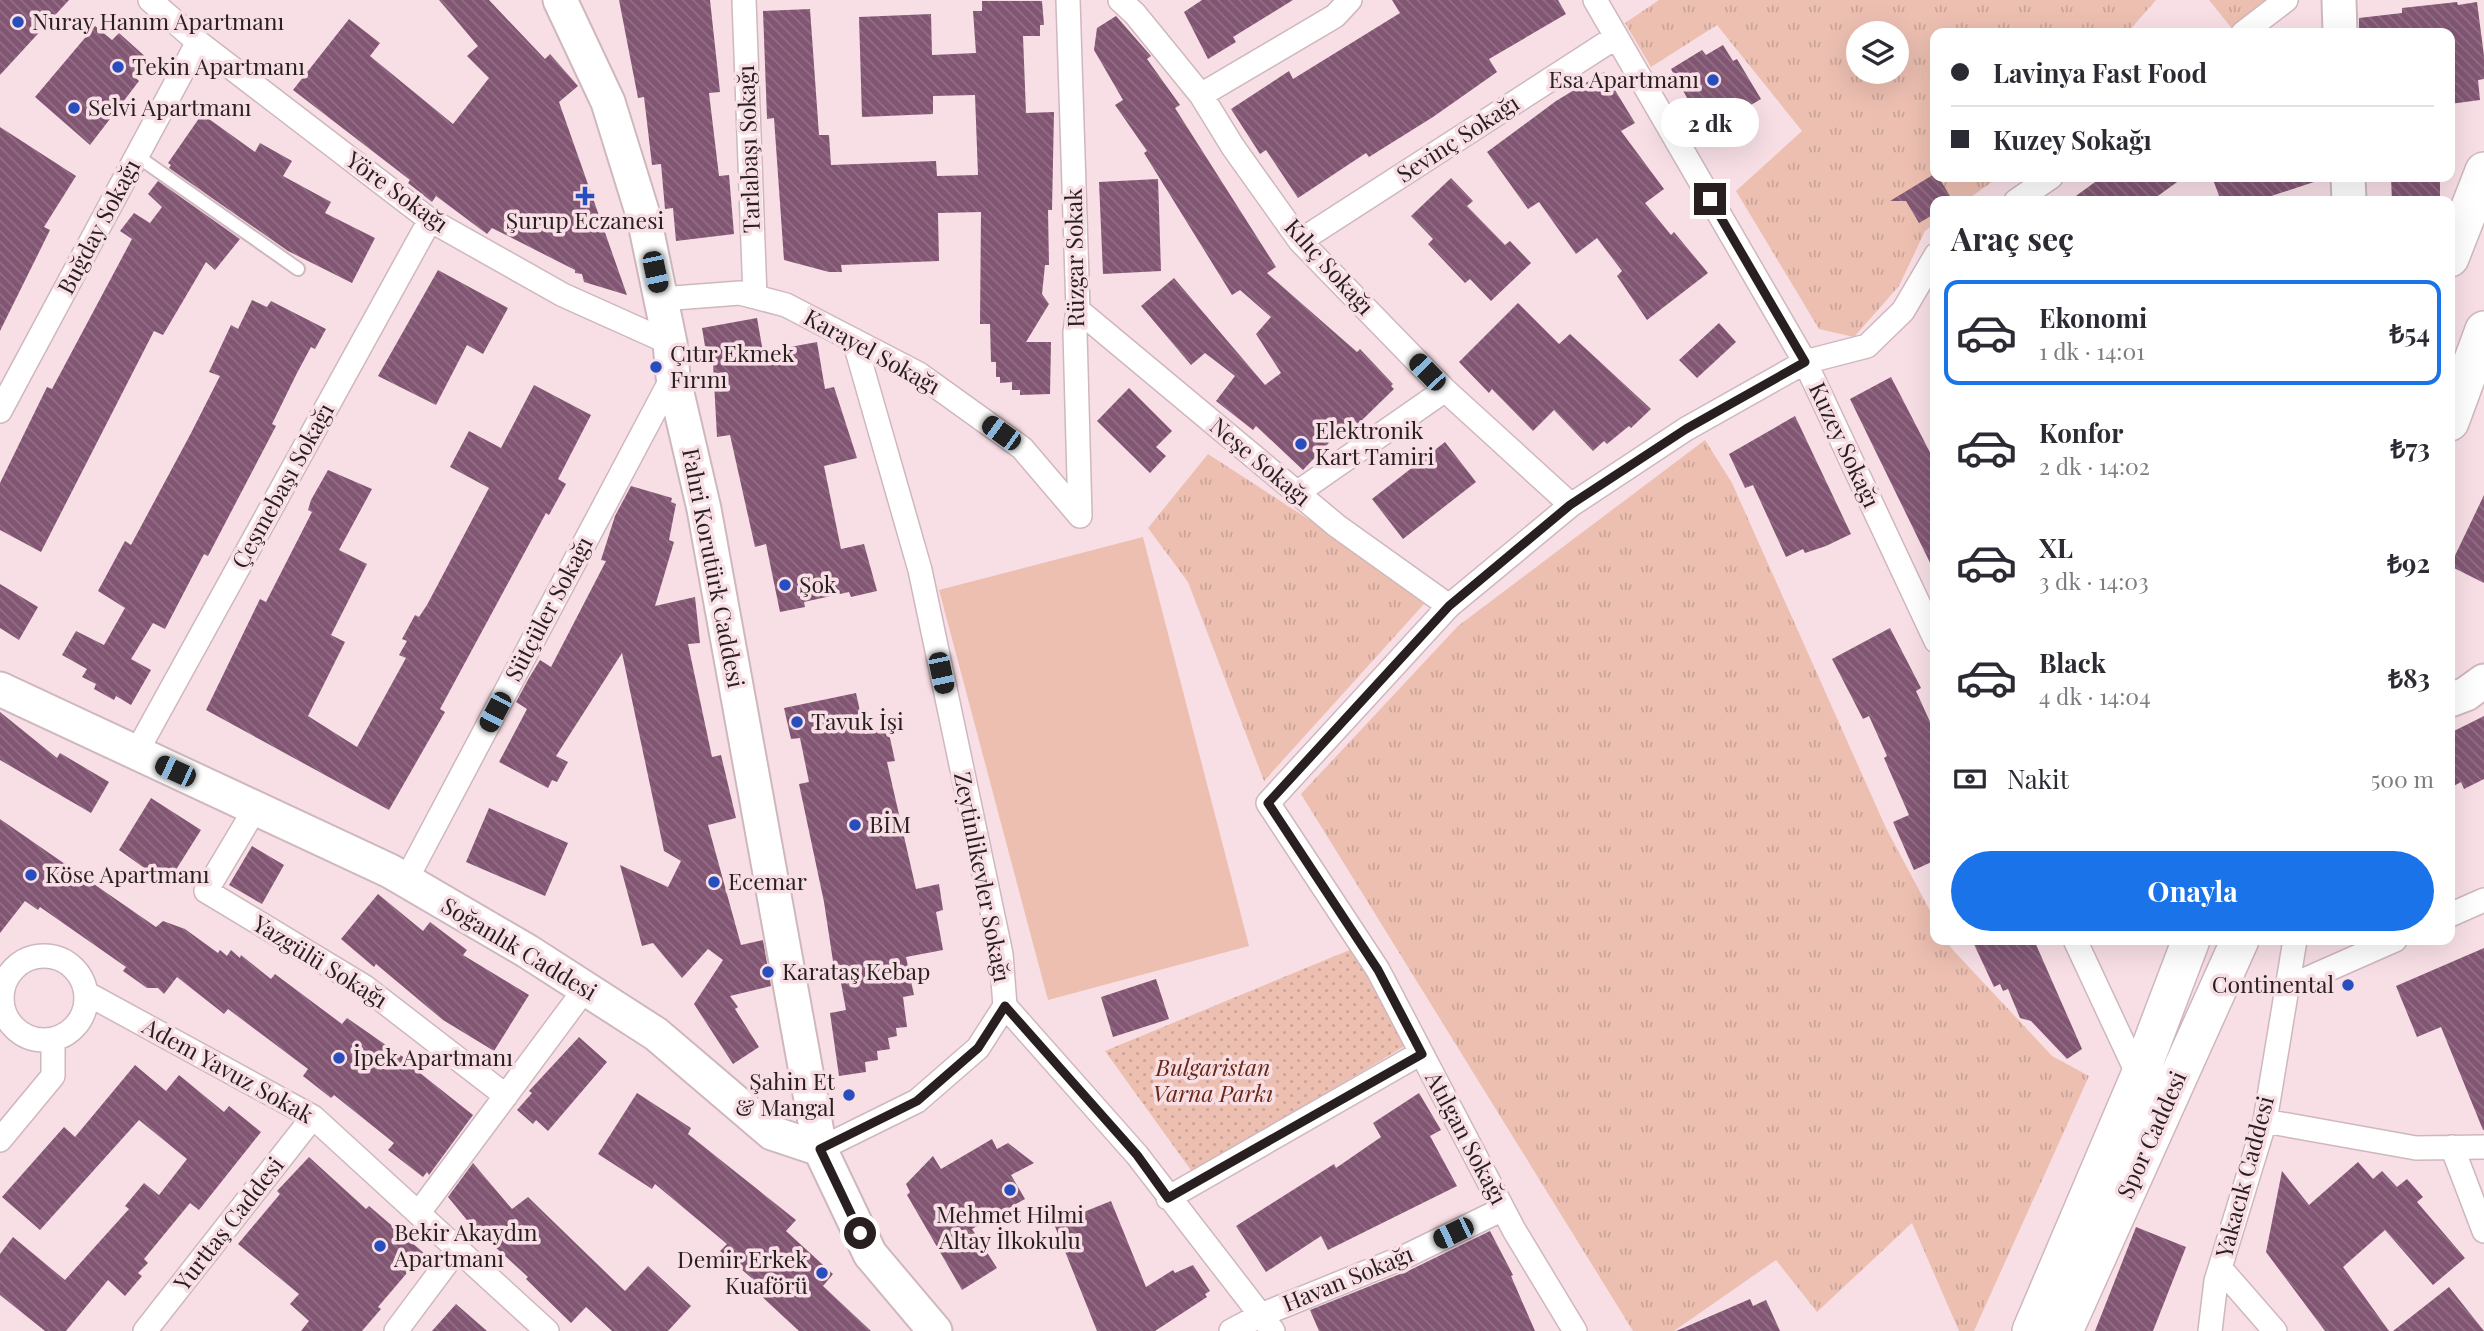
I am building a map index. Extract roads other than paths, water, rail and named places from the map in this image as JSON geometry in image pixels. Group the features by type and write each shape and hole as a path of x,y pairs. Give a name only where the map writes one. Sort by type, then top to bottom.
{"main road":[{"path":"2455,245 2484,171"},
{"path":"2455,408 2484,330"},
{"name":"Spor Caddesi","path":"2031,1331 2139,1077 2189,945"},
{"name":"Spor Caddesi","path":"2064,1331 2238,945"}],"street":[{"name":"Yöre Sokağı","path":"150,0 198,42 430,219 563,295 670,343"},
{"name":"Fahri Korutürk Caddesi","path":"560,0 608,102 644,218 670,343 673,376 709,537 820,1149"},
{"name":"Tarlabaşı Sokağı","path":"744,0 755,297"},
{"name":"Rüzgar Sokak","path":"1068,0 1078,310 1075,332 1080,516"},
{"name":"Kılıç Sokağı","path":"1120,0 1201,95 1233,147 1300,241 1445,390 1570,505"},
{"path":"1201,95 1335,16 1350,0"},
{"name":"Kuzey Sokağı","path":"1595,0 1805,362 1930,628"},
{"path":"2250,28 2286,0"},
{"path":"2339,0 2340,28"},
{"name":"Sevinç Sokağı","path":"1300,241 1616,37"},
{"name":"Buğday Sokağı","path":"0,411 198,42"},
{"path":"2023,196 2044,182"},
{"name":"Çeşmebaşı Sokağı","path":"136,753 430,219"},
{"path":"1449,606 1570,505 1686,429 1805,362 1867,346 1903,311 1930,266"},
{"name":"Karayel Sokağı","path":"661,299 740,293 786,305 919,374 1023,448 1080,516"},
{"name":"Neşe Sokağı","path":"1078,310 1338,526 1449,606"},
{"name":"Zeytinlikevler Sokağı","path":"853,340 920,570 1001,954 1005,1006 1137,1155 1267,1323"},
{"name":"Sütçüler Sokağı","path":"406,880 673,376"},
{"path":"1297,493 1445,390"},
{"name":"Atılgan Sokağı","path":"1449,606 1268,803 1378,970 1503,1209 1575,1331"},
{"name":"Soğanlık Caddesi","path":"0,689 406,880 656,1034 772,1133 820,1149"},
{"name":"Yazgülü Sokağı","path":"255,809 206,891 365,987 506,1096"},
{"path":"2455,913 2484,900"},
{"path":"2077,945 2139,1077"},
{"name":"Yakacık Caddesi","path":"2210,1331 2220,1268 2265,1121 2294,945"},
{"path":"2286,988 2384,945"},
{"name":"Adem Yavuz Sokak","path":"54,1040 27,1037 16,1030 1,1007 6,981 14,970 37,957 64,961 75,969 86,993 313,1117 420,1211 547,1331"},
{"path":"420,1211 585,989"},
{"path":"0,1140 53,1076 54,1040 75,1027 86,1006 86,993"},
{"path":"935,1331 870,1254 820,1149 917,1101 978,1048 1005,1006"},
{"path":"1168,1198 1422,1054"},
{"name":"Yurttaş Caddesi","path":"145,1331 313,1117"},
{"path":"2265,1121 2416,1147 2484,1147"},
{"path":"2452,1147 2484,1231"},
{"name":"Havan Sokağı","path":"1231,1331 1267,1323 1503,1209"},
{"path":"396,1331 458,1248"},
{"path":"2220,1268 2275,1331"}],"lane":[{"path":"137,156 298,269"}],"place":[{"name":"Nuray Hanım Apartmanı","path":"18,22"},
{"name":"Tekin Apartmanı","path":"118,67"},
{"name":"Esa Apartmanı","path":"1713,80"},
{"name":"Selvi Apartmanı","path":"74,108"},
{"name":"Şurup Eczanesi","path":"585,196"},
{"name":"Çıtır Ekmek Fırını","path":"656,367"},
{"name":"Elektronik Kart Tamiri","path":"1301,444"},
{"name":"Şok","path":"785,585"},
{"name":"Tavuk İşi","path":"797,722"},
{"name":"BİM","path":"855,825"},
{"name":"Köse Apartmanı","path":"31,875"},
{"name":"Ecemar","path":"714,882"},
{"name":"Karataş Kebap","path":"768,972"},
{"name":"Continental","path":"2348,985"},
{"name":"İpek Apartmanı","path":"339,1058"},
{"name":"Şahin Et & Mangal","path":"849,1095"},
{"name":"Mehmet Hilmi Altay İlkokulu","path":"1010,1190"},
{"name":"Bekir Akaydın Apartmanı","path":"380,1246"},
{"name":"Demir Erkek Kuaförü","path":"822,1273"}],"park label":[{"name":"Bulgaristan Varna Parkı","path":"1213,1081"}]}
